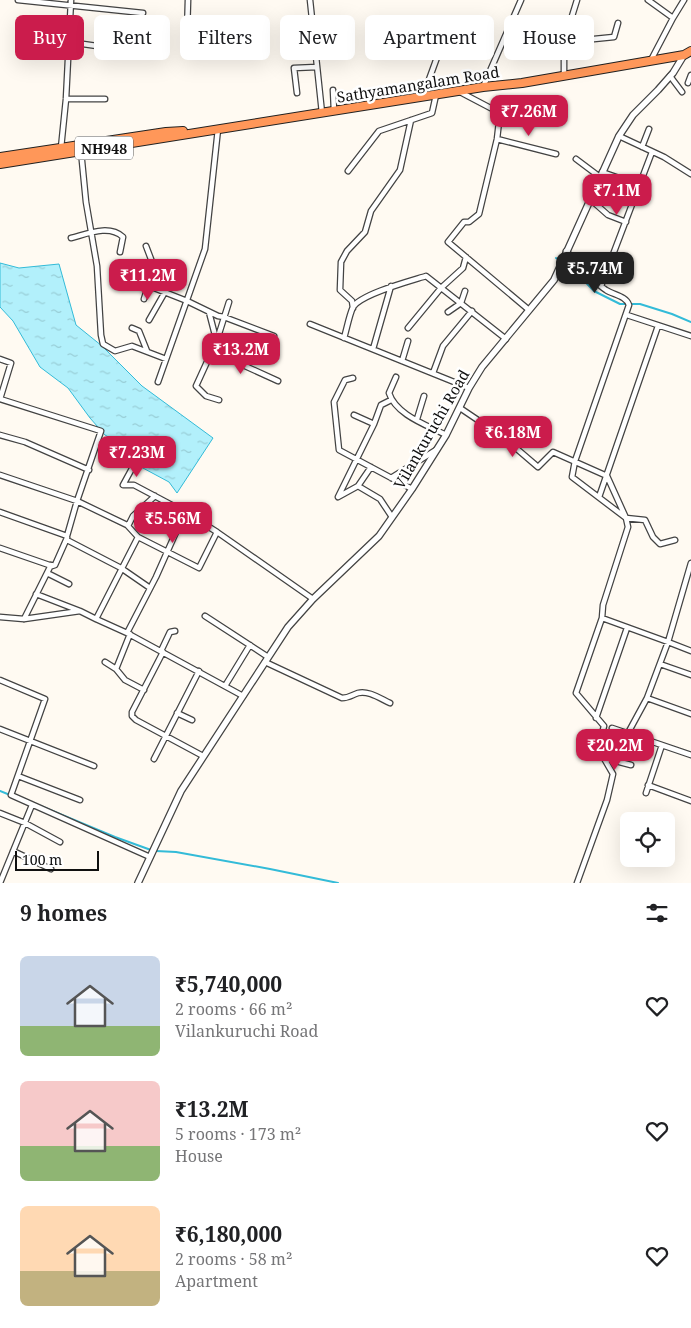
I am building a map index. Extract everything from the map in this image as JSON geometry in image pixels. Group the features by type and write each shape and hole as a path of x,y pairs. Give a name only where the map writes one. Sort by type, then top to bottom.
{"highway":[{"name":"Sathyamangalam Road","path":"0,157 166,132 218,129 436,94 564,76 687,53"},
{"name":"Sathyamangalam Road","path":"0,164 135,144 208,130"}],"street":[{"path":"18,0 71,3 144,13"},
{"path":"188,0 188,15"},
{"path":"310,0 322,112"},
{"path":"482,87 520,0"},
{"path":"572,15 577,0"},
{"path":"648,0 674,18"},
{"path":"651,60 684,0"},
{"path":"594,39 614,37 618,23"},
{"name":"Vilankuruchi Road","path":"138,883 181,790 266,660 288,627 313,599 379,536 412,489 446,435 469,388 482,367 554,280 619,136 632,116 670,76 687,53"},
{"path":"61,148 68,60"},
{"path":"423,96 436,60"},
{"path":"564,60 564,76"},
{"path":"297,93 294,68 317,67"},
{"path":"688,83 691,75"},
{"path":"670,76 682,92"},
{"path":"332,90 334,111"},
{"path":"458,91 500,113 497,139 479,214 469,222 464,222 448,242 529,310"},
{"path":"348,171 379,131 432,113 436,94"},
{"path":"66,99 105,99"},
{"path":"353,308 352,301 340,290 341,262 347,251 365,232 371,211 400,170 411,120"},
{"path":"642,147 649,128"},
{"path":"158,382 205,249 218,129"},
{"path":"619,136 664,157 691,174"},
{"path":"497,139 556,154"},
{"path":"81,151 86,202 97,266 103,344 115,351 132,346 166,359"},
{"path":"601,286 652,152"},
{"path":"576,159 601,175 640,185"},
{"path":"590,199 608,215 626,222"},
{"path":"71,238 106,230 119,233 123,237 120,252"},
{"path":"144,299 154,267 146,246"},
{"path":"566,251 607,291 629,303 627,314 575,462 572,477 626,518 645,520 653,537 660,544 675,540"},
{"path":"408,328 441,288 463,268 466,257"},
{"path":"344,338 357,301 391,286 426,276 506,339"},
{"path":"149,286 218,316 274,336"},
{"path":"373,349 391,286"},
{"path":"448,312 461,303 465,291"},
{"path":"149,320 165,292"},
{"path":"219,400 206,396 196,386 217,340 228,302"},
{"path":"433,373 443,346 472,311"},
{"path":"209,312 217,340"},
{"path":"627,314 691,336"},
{"path":"310,324 469,388"},
{"path":"599,497 658,326"},
{"path":"132,328 139,331 147,352"},
{"path":"402,361 408,341"},
{"path":"212,351 278,381"},
{"path":"0,359 11,363 0,399 101,431 67,538 55,565 0,548"},
{"path":"396,377 389,393 391,400 403,412 446,435"},
{"path":"353,378 345,380 334,402 339,450 412,489"},
{"path":"416,419 424,396"},
{"path":"371,467 358,486 338,497 374,424 381,405 391,400"},
{"path":"460,408 503,437 538,467 553,452 606,476 626,518 628,527 603,606 602,618 576,694 604,726 598,748 613,774 607,800 577,883"},
{"path":"354,415 374,424"},
{"path":"0,435 25,442 89,470"},
{"path":"390,478 437,449"},
{"path":"135,463 123,485 134,485 185,512 313,599"},
{"path":"0,475 104,513 128,526 138,537 198,568 217,532"},
{"path":"358,486 380,499 392,517"},
{"path":"128,526 133,516 155,496"},
{"path":"0,512 67,538 121,568 150,588"},
{"path":"116,669 129,634 185,512"},
{"path":"96,619 138,537"},
{"path":"628,733 648,698 668,642 691,563"},
{"path":"24,619 50,565"},
{"path":"46,573 69,584"},
{"path":"36,594 80,611 129,634 243,696"},
{"path":"0,618 24,619 80,611"},
{"path":"205,616 250,645 266,660 342,698 364,692 390,703"},
{"path":"602,618 691,651"},
{"path":"596,718 627,628"},
{"path":"176,631 170,632 132,712 132,716 203,756"},
{"path":"226,686 250,645"},
{"path":"105,662 116,669 125,680 144,690"},
{"path":"660,664 691,676"},
{"path":"154,759 199,671"},
{"path":"0,680 45,699 11,794 32,805 152,853"},
{"path":"648,698 691,714"},
{"path":"177,713 192,720"},
{"path":"612,728 691,755"},
{"path":"0,729 94,766"},
{"path":"646,793 662,745"},
{"path":"604,758 631,765"},
{"path":"18,776 80,800"},
{"path":"648,785 691,801"},
{"path":"0,882 32,805"},
{"path":"0,813 25,823 60,842"},
{"path":"13,851 51,868"}],"water":[{"path":"0,263 19,268 59,264 76,325 102,346 142,386 213,438 177,493 169,482 141,467 126,447 105,435 68,388 40,367 13,321 0,307"}],"waterway":[{"path":"556,258 570,266 594,291 620,304 640,304 691,322"},
{"path":"0,791 10,795"},
{"path":"31,802 151,850"},
{"path":"156,851 176,852 338,883"}]}
